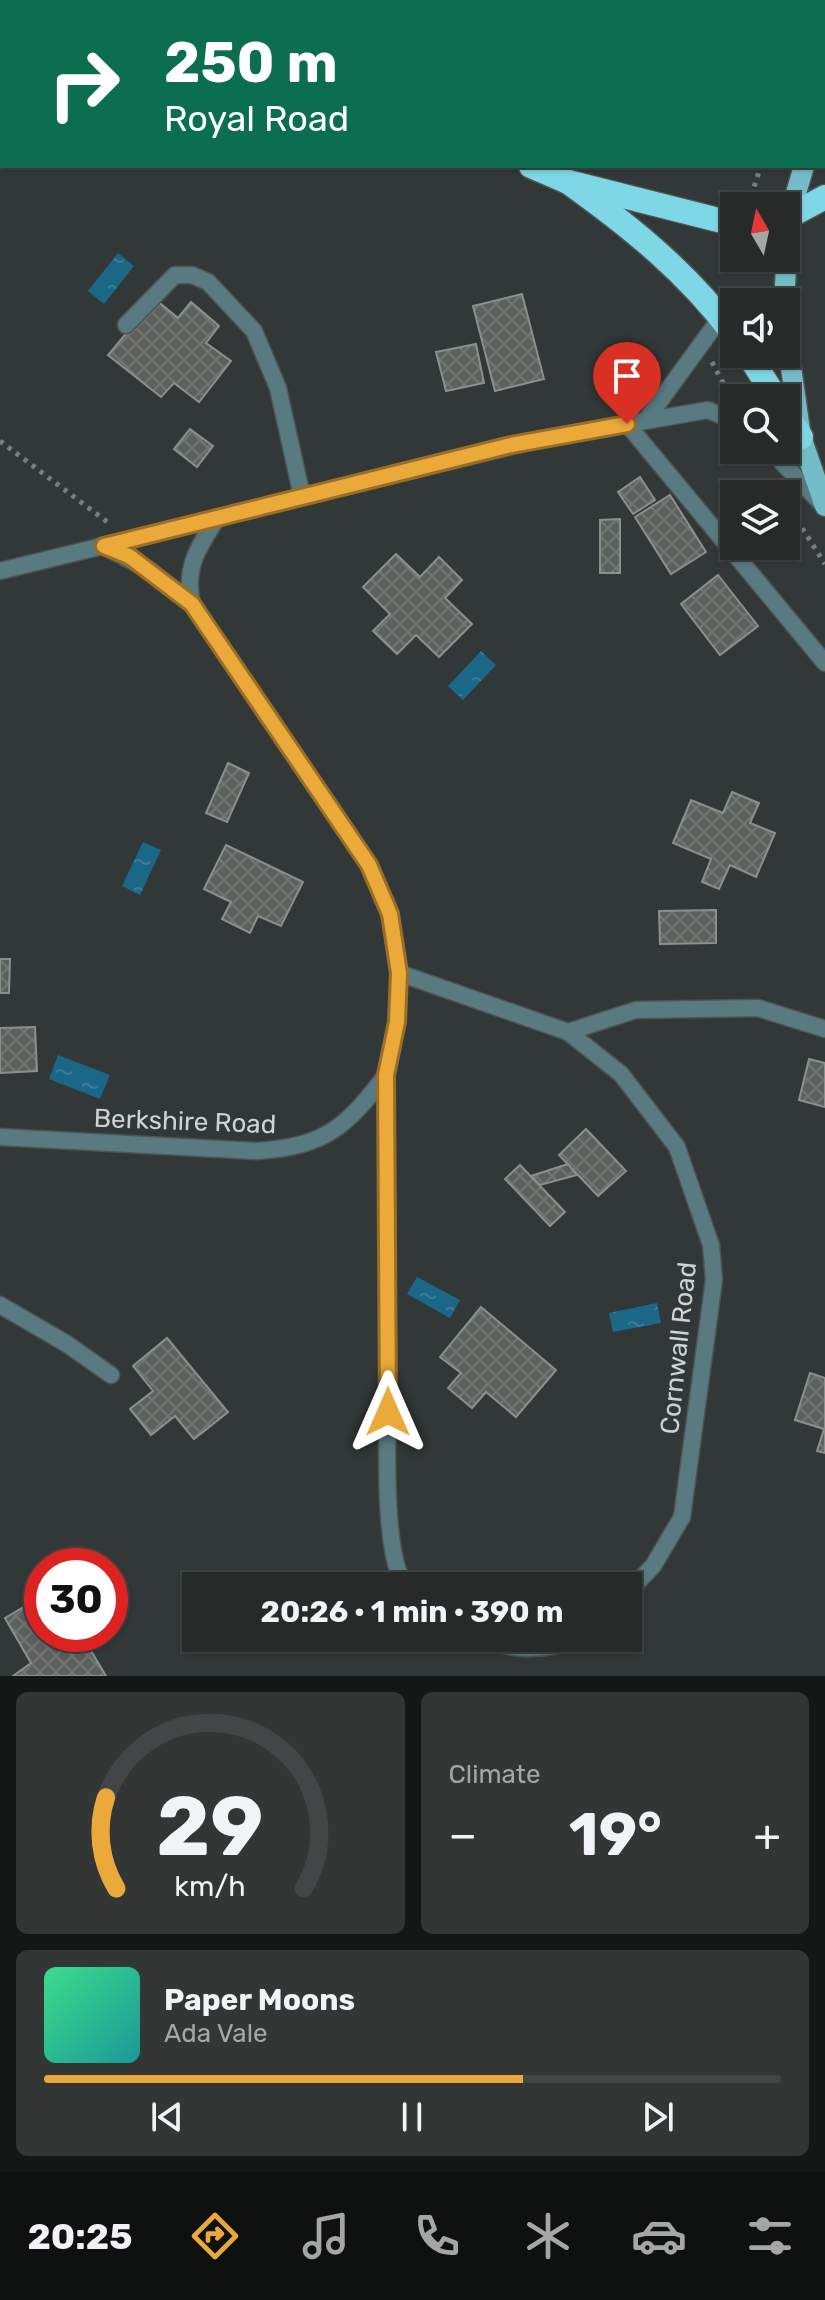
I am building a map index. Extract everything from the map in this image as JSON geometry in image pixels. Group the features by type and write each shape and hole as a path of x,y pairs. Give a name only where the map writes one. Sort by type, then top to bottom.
{"highway":[{"path":"536,168 568,182 720,220"},
{"path":"568,182 631,227 709,300 720,315"},
{"path":"800,211 825,197"}],"main road":[{"path":"796,192 803,168"},
{"path":"791,368 801,437 825,506"}],"street":[{"path":"126,325 175,275 192,275 208,282 254,331 278,388 302,496"},
{"path":"646,420 702,344 720,332"},
{"path":"0,571 541,439 708,410 720,415"},
{"path":"627,424 825,663"},
{"path":"784,464 825,506"},
{"path":"192,604 187,584 192,558 218,517"},
{"path":"104,546 129,556 192,604 369,865 390,914 399,973 397,1022 386,1075 388,1463 393,1546 398,1572"},
{"name":"Cornwall Road","path":"399,973 568,1032 621,1074 677,1147 711,1245 714,1280 682,1517 653,1566 642,1577"},
{"path":"568,1032 636,1010 758,1008 825,1029"},
{"name":"Berkshire Road","path":"0,1137 258,1151 292,1149 325,1139 353,1118 386,1075"},
{"path":"0,1305 67,1344 111,1375"}],"path":[{"path":"752,192 760,168"},
{"path":"702,344 724,384"},
{"path":"0,441 130,539"},
{"path":"800,525 825,564"}],"water":[{"path":"118,253 134,266 104,304 88,291"},
{"path":"481,651 496,665 463,700 448,686"},
{"path":"143,842 161,850 140,895 122,886"},
{"path":"58,1055 110,1075 100,1099 49,1079"},
{"path":"417,1277 460,1300 450,1318 407,1294"},
{"path":"657,1303 661,1323 613,1332 609,1313"}],"building":[{"path":"522,294 544,379 495,391 473,306"},
{"path":"155,299 178,318 191,302 219,326 206,343 231,361 199,402 174,383 161,397 108,355"},
{"path":"476,344 484,383 446,391 436,352"},
{"path":"190,429 213,446 197,467 174,449"},
{"path":"640,477 655,500 633,514 618,492"},
{"path":"670,495 706,552 671,574 635,517"},
{"path":"620,519 620,573 600,573 600,520"},
{"path":"396,554 420,577 439,557 462,580 445,598 472,624 439,657 416,635 397,654 373,631 390,614 363,587"},
{"path":"718,575 758,626 720,655 681,604"},
{"path":"228,763 249,773 227,822 206,813"},
{"path":"732,792 759,803 750,823 775,833 756,877 730,865 719,889 702,882 711,859 673,843 691,800 723,813"},
{"path":"226,845 303,882 281,926 258,916 250,933 222,919 231,902 204,889"},
{"path":"716,910 716,943 660,944 659,911"},
{"path":"0,959 10,959 9,993 0,993"},
{"path":"35,1027 37,1071 0,1073 0,1028"},
{"path":"809,1059 825,1063 825,1107 799,1100"},
{"path":"586,1129 626,1171 598,1196 559,1155"},
{"path":"568,1164 577,1175 540,1185 531,1176"},
{"path":"520,1165 565,1212 550,1226 505,1179"},
{"path":"481,1307 556,1370 516,1417 486,1392 472,1408 448,1388 461,1373 440,1357"},
{"path":"167,1338 228,1412 194,1439 175,1416 151,1435 130,1409 153,1391 133,1366"},
{"path":"810,1373 825,1378 825,1453 817,1451 824,1429 795,1420"},
{"path":"24,1607 24,1651 5,1618"},
{"path":"25,1652 92,1652 106,1676 13,1676 31,1663"}],"route":[{"path":"388,1412 386,1075 397,1022 399,973 390,914 369,865 192,604 129,556 104,546 511,445 627,424"}]}
